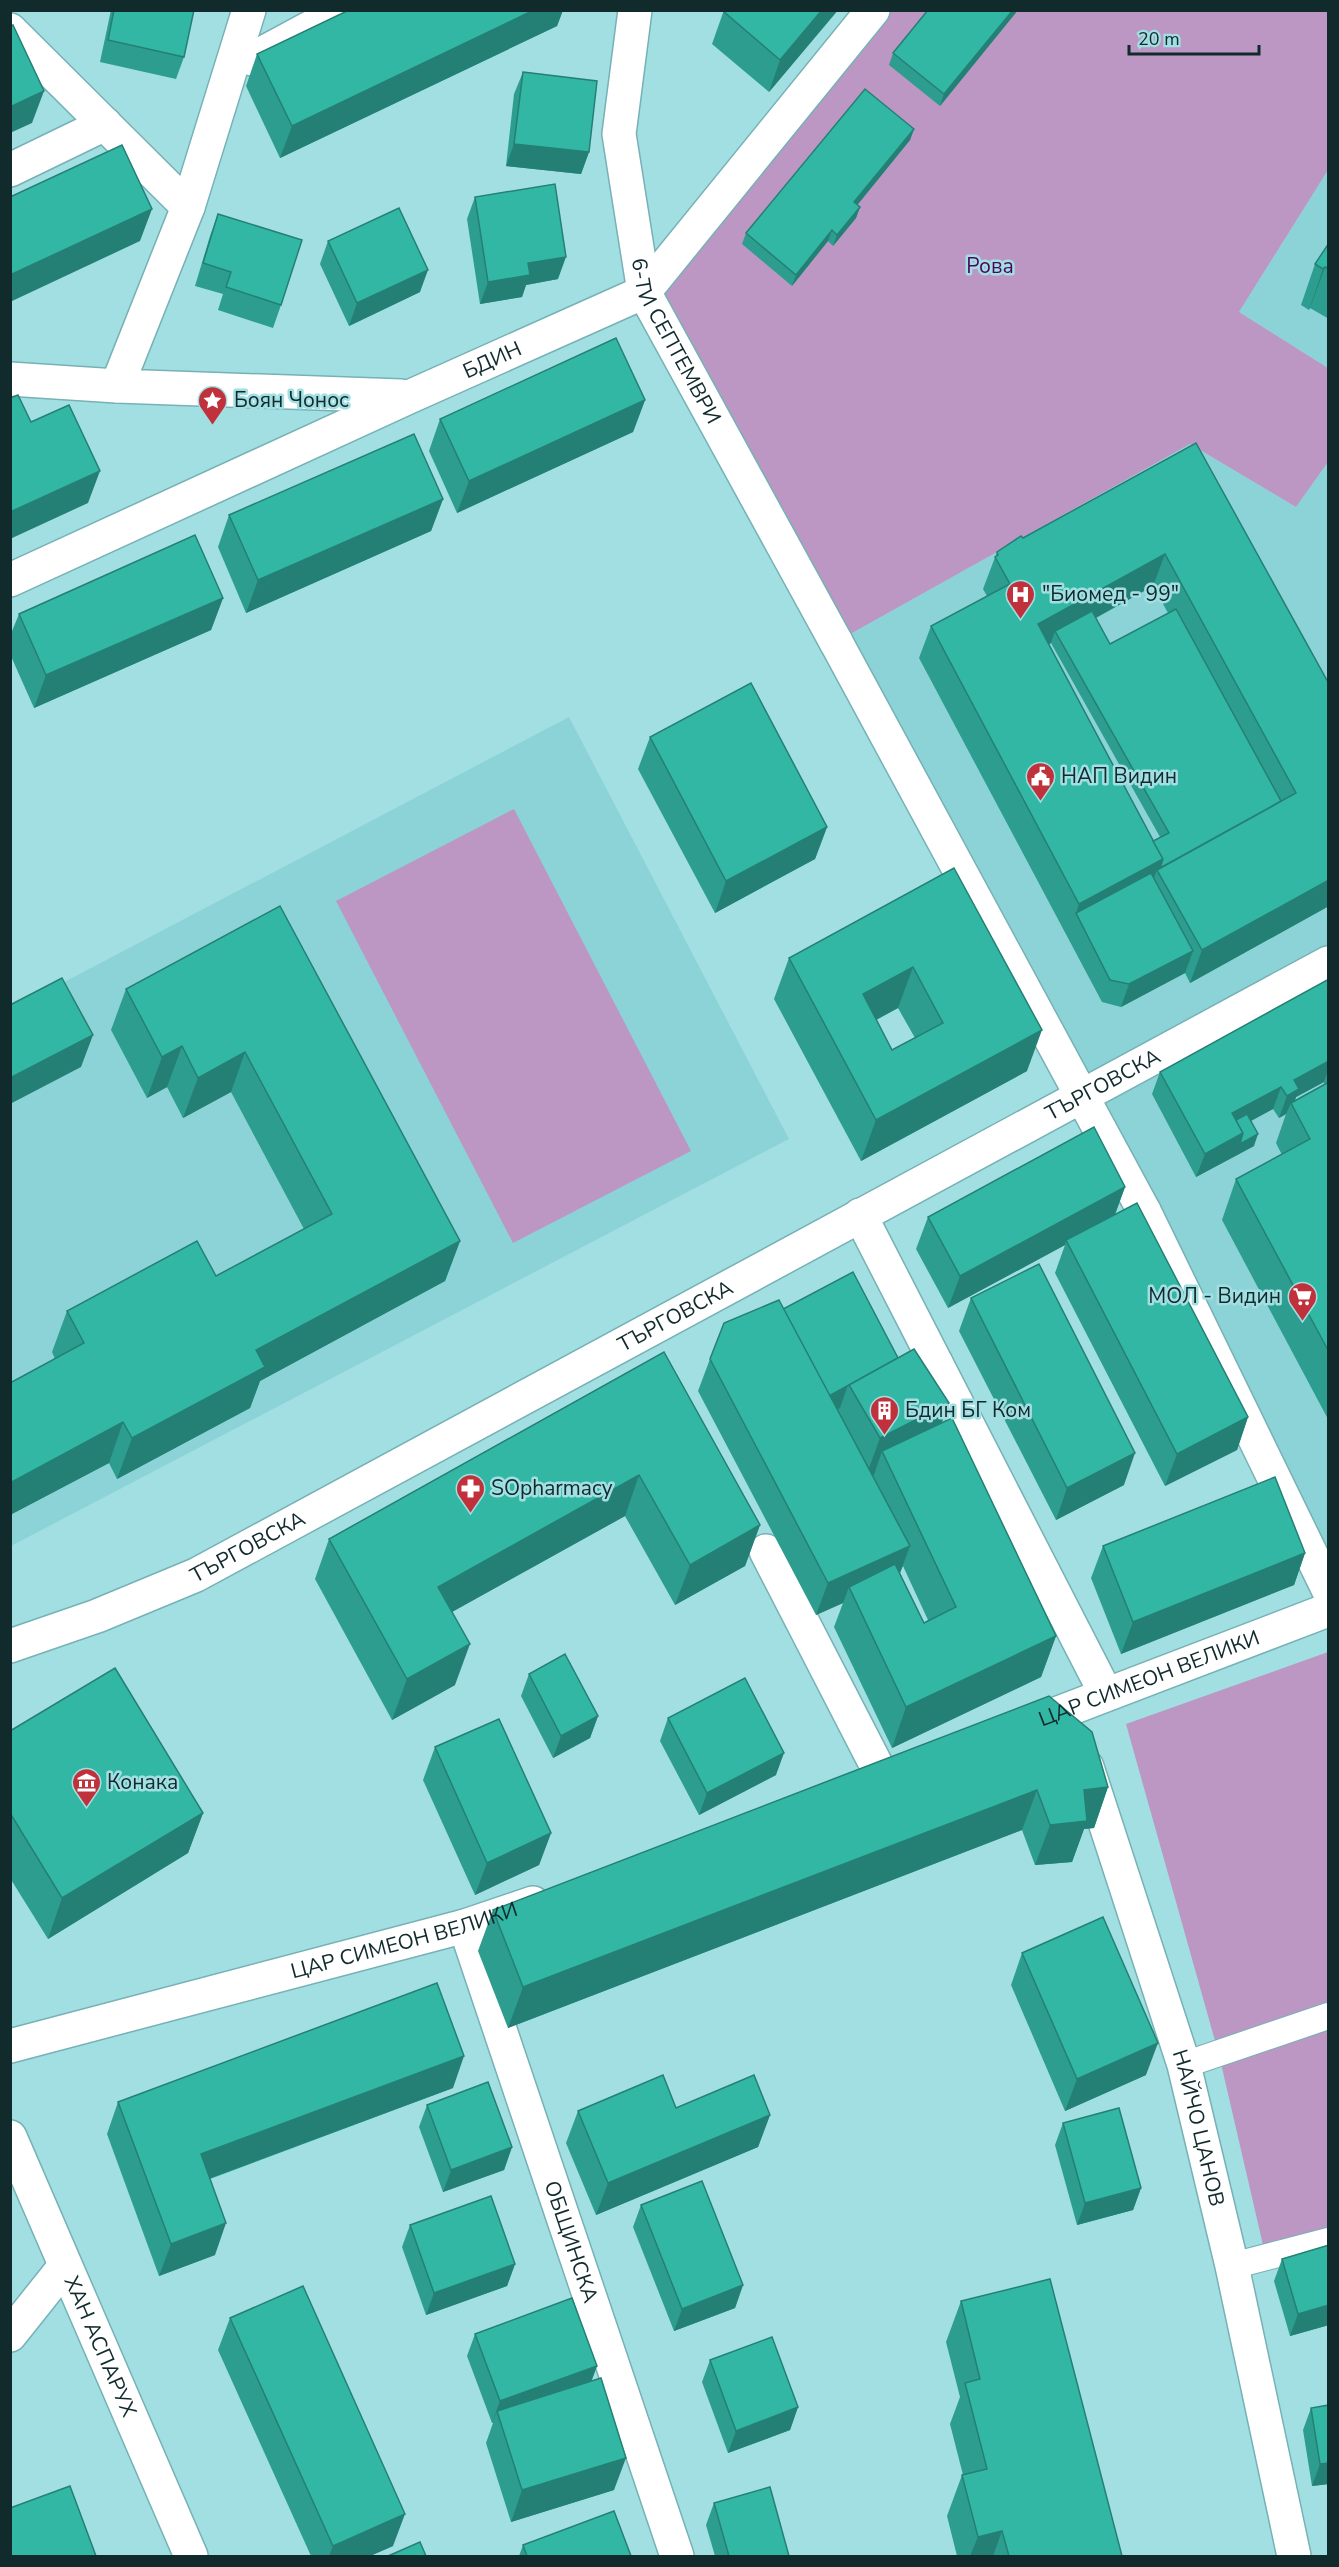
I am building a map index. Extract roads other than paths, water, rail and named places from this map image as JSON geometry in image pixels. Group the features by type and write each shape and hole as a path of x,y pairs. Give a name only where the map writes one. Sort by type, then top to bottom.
{"street":[{"path":"117,386 188,207 249,10"},
{"path":"229,71 343,10"},
{"name":"6-ТИ СЕПТЕМВРИ","path":"634,10 620,134 644,292 1083,1094 1144,1211 1329,1589"},
{"name":"БДИН","path":"10,580 644,292 873,10"},
{"path":"10,30 188,207"},
{"path":"10,170 105,124"},
{"path":"10,380 409,397"},
{"name":"ТЪРГОВСКА","path":"10,1646 97,1616 196,1575 1329,963"},
{"path":"860,1215 1106,1694"},
{"path":"651,1329 667,1360"},
{"path":"750,1520 885,1782"},
{"name":"ЦАР СИМЕОН ВЕЛИКИ","path":"992,1738 1329,1610"},
{"name":"НАЙЧО ЦАНОВ","path":"1067,1708 1184,2065 1232,2266 1294,2556"},
{"path":"851,1794 917,1769"},
{"name":"ЦАР СИМЕОН ВЕЛИКИ","path":"10,2046 465,1926 556,1895"},
{"name":"ОБЩИНСКА","path":"465,1926 677,2556"},
{"name":"ХАН АСПАРУХ","path":"10,2137 191,2556"},
{"path":"10,2335 64,2265"}],"lane":[{"path":"1184,2065 1329,2016"},
{"path":"1232,2266 1329,2241"}],"place":[{"name":"Боян Чонос","path":"213,426"},
{"name":"\"Биомед - 99\"","path":"1021,620"},
{"name":"НАП Видин","path":"1040,802"},
{"name":"МОЛ - Видин","path":"1302,1322"},
{"name":"Бдин БГ Ком","path":"884,1436"},
{"name":"SOpharmacy","path":"470,1514"},
{"name":"Конака","path":"86,1808"}],"park label":[{"name":"Рова","path":"990,266"}]}
